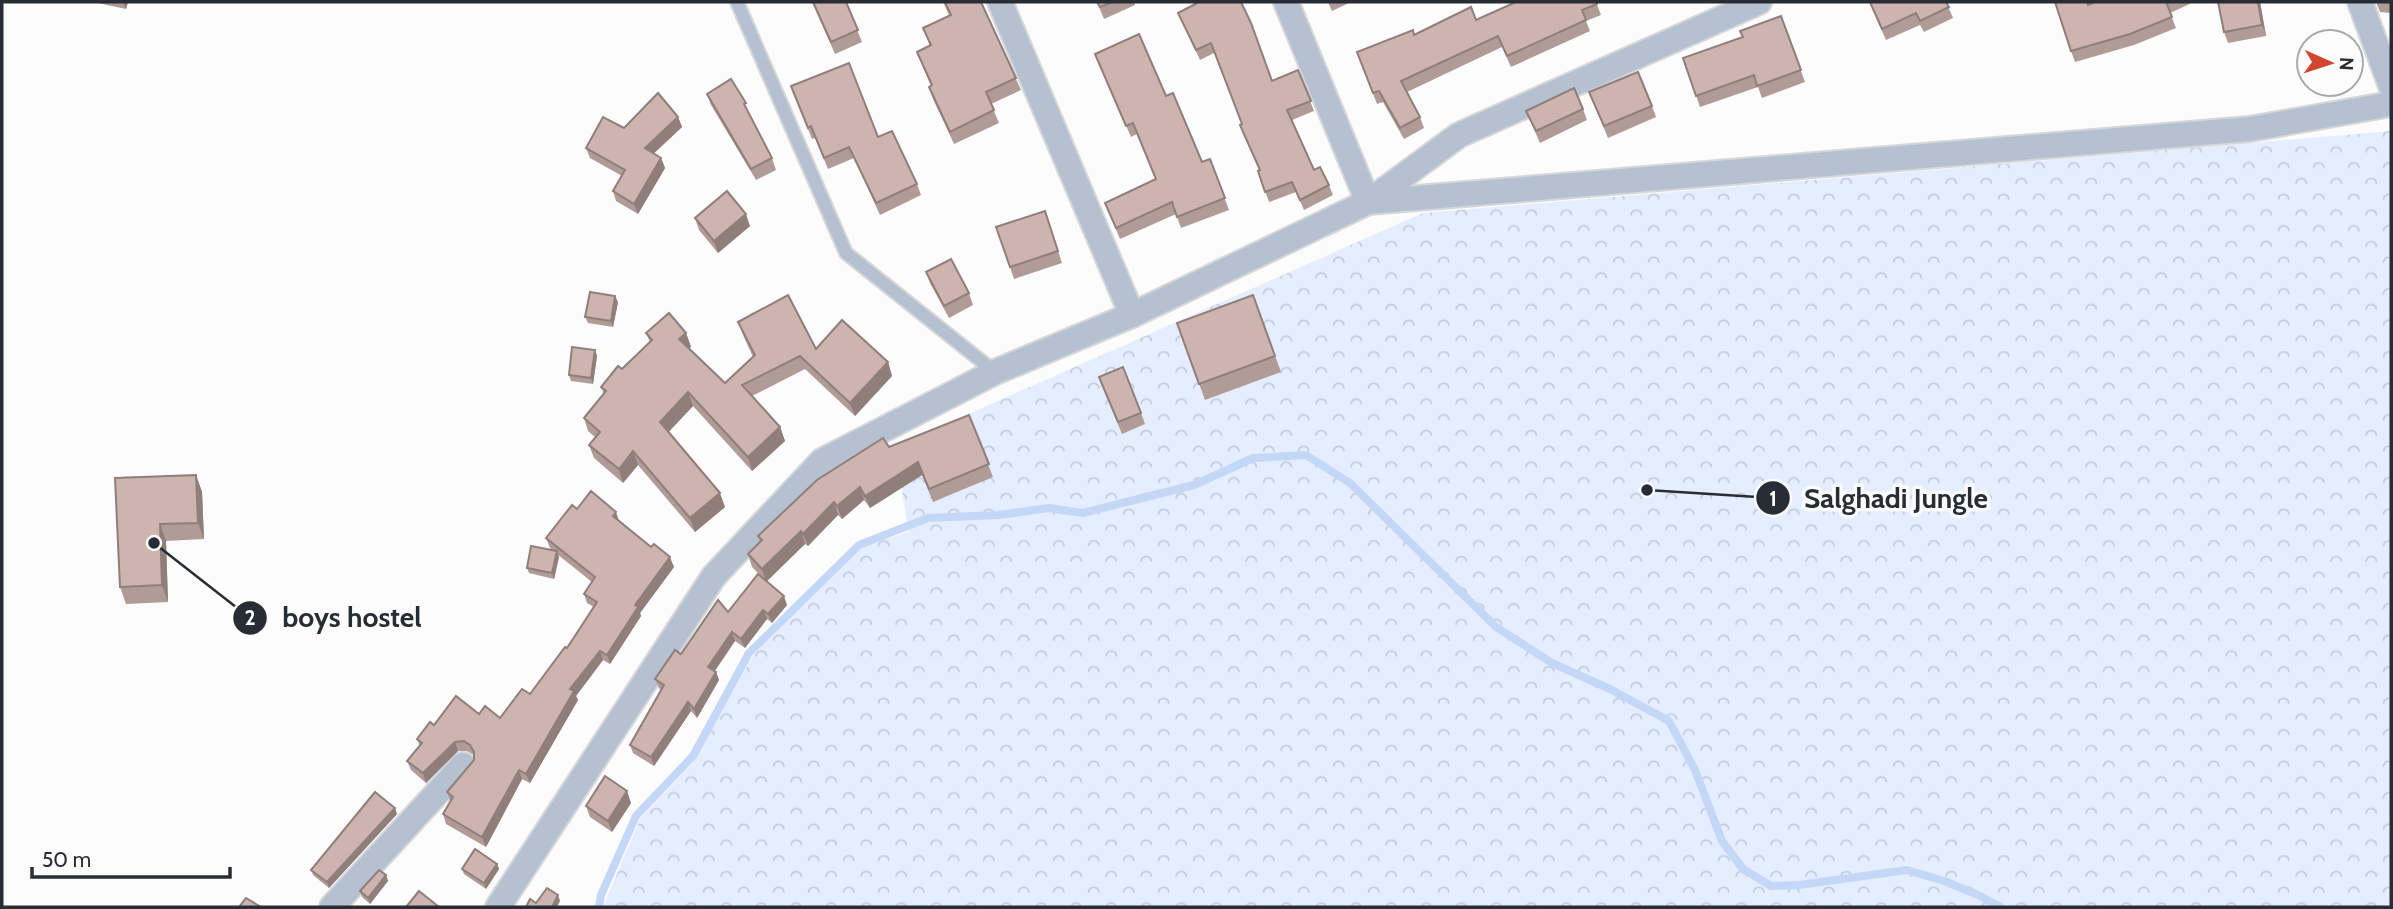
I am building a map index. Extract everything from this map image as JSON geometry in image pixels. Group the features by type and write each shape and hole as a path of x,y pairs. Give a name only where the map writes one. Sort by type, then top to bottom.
{"street":[{"path":"1000,2 1132,316"},
{"path":"1286,2 1368,202"},
{"path":"498,907 714,576 822,461 995,372 1132,316 1368,202 1459,135 1759,2"},
{"path":"2360,2 2391,86"},
{"path":"1368,202 2250,129 2391,104"},
{"path":"332,907 463,765"}],"lane":[{"path":"737,2 846,253 995,372"}],"green space":[{"path":"2391,131 2391,907 603,907 640,819 692,764 754,654 861,547 909,532 894,447 1423,213"}],"building":[{"path":"813,2 846,2 858,30 831,42"},
{"path":"945,2 981,2 1016,78 986,92 994,110 950,132 929,87 932,85 917,52 931,45 923,28 951,15"},
{"path":"1097,2 1113,2 1100,7"},
{"path":"1199,2 1241,2 1272,81 1298,70 1311,101 1287,110 1314,170 1320,167 1329,185 1300,200 1292,182 1265,192 1258,171 1260,170 1240,125 1242,124 1211,43 1196,50 1178,13"},
{"path":"1516,2 1597,4 1582,10 1586,20 1507,56 1498,36 1401,81 1420,117 1400,128 1379,91 1373,93 1357,52 1413,30 1414,35 1471,7 1476,20"},
{"path":"1870,2 1946,2 1949,7 1920,21 1916,13 1882,29"},
{"path":"2055,2 2087,2 2088,5 2095,2 2166,2 2172,17 2130,34 2071,51"},
{"path":"2218,2 2258,2 2262,25 2224,32"},
{"path":"1781,16 1801,70 1757,86 1754,75 1696,96 1683,58 1743,37 1740,31"},
{"path":"1139,34 1166,96 1173,93 1202,162 1210,159 1225,198 1177,217 1172,202 1116,228 1105,203 1156,179 1133,123 1126,126 1095,54"},
{"path":"849,63 878,137 892,131 917,184 876,203 849,147 824,158 791,86"},
{"path":"1638,72 1652,106 1604,126 1589,92"},
{"path":"731,79 746,103 744,104 772,158 751,169 707,94"},
{"path":"1574,88 1583,109 1536,131 1526,111"},
{"path":"658,93 678,117 645,148 661,158 634,204 613,191 625,170 586,148 603,117 624,128"},
{"path":"727,191 746,214 714,241 695,218"},
{"path":"1045,211 1058,251 1010,267 996,227"},
{"path":"951,259 969,293 944,306 926,272"},
{"path":"590,292 615,296 611,321 585,317"},
{"path":"788,295 816,349 842,320 888,362 850,403 800,356 742,385 780,427 748,457 688,392 660,422 720,493 690,518 633,451 619,469 589,445 600,432 584,418 606,391 601,387 618,366 622,369 652,340 646,333 669,313 686,333 679,339 725,383 755,355 738,322"},
{"path":"1253,295 1275,356 1199,384 1177,323"},
{"path":"572,347 595,350 591,378 569,375"},
{"path":"1123,367 1141,413 1118,422 1099,377"},
{"path":"969,415 989,464 929,489 918,462 865,496 860,487 837,506 834,502 803,534 801,531 762,569 748,554 762,540 758,536 817,480 883,438 889,447"},
{"path":"196,475 198,523 160,524 162,585 120,587 115,478"},
{"path":"591,491 616,512 613,516 651,547 654,544 670,557 635,605 638,607 607,655 600,651 570,689 574,691 526,774 519,770 482,837 443,814 453,797 447,792 474,760 470,745 464,741 455,742 423,773 407,761 422,743 417,739 430,722 434,725 456,696 479,714 485,706 500,718 522,689 530,694 565,647 567,648 597,602 584,594 595,577 546,538 572,505 577,509"},
{"path":"531,546 557,551 552,573 527,568"},
{"path":"758,574 784,596 768,614 763,610 741,639 732,632 708,667 716,672 694,709 688,702 651,757 630,745 664,685 655,679 675,650 681,654 718,600 728,612"},
{"path":"605,776 627,791 608,821 586,806"},
{"path":"375,792 395,808 327,882 311,870"},
{"path":"475,849 497,864 484,883 462,869"},
{"path":"379,870 386,875 368,898 360,891"},
{"path":"547,888 558,895 552,907 526,907 530,899 536,903"},
{"path":"419,891 439,907 406,907"},
{"path":"246,898 261,907 239,907"}],"waterway":[{"path":"599,907 601,895 636,816 693,756 749,653 859,545 928,518 999,515 1049,508 1083,513 1194,485 1253,458 1306,455 1350,483 1496,627 1552,663 1610,689 1669,721 1695,770 1722,841 1743,869 1771,886 1799,885 1907,870 1944,881 2001,907"}],"place":[{"name":"Salghadi Jungle","path":"1647,490"},
{"name":"boys hostel","path":"154,543"}]}
